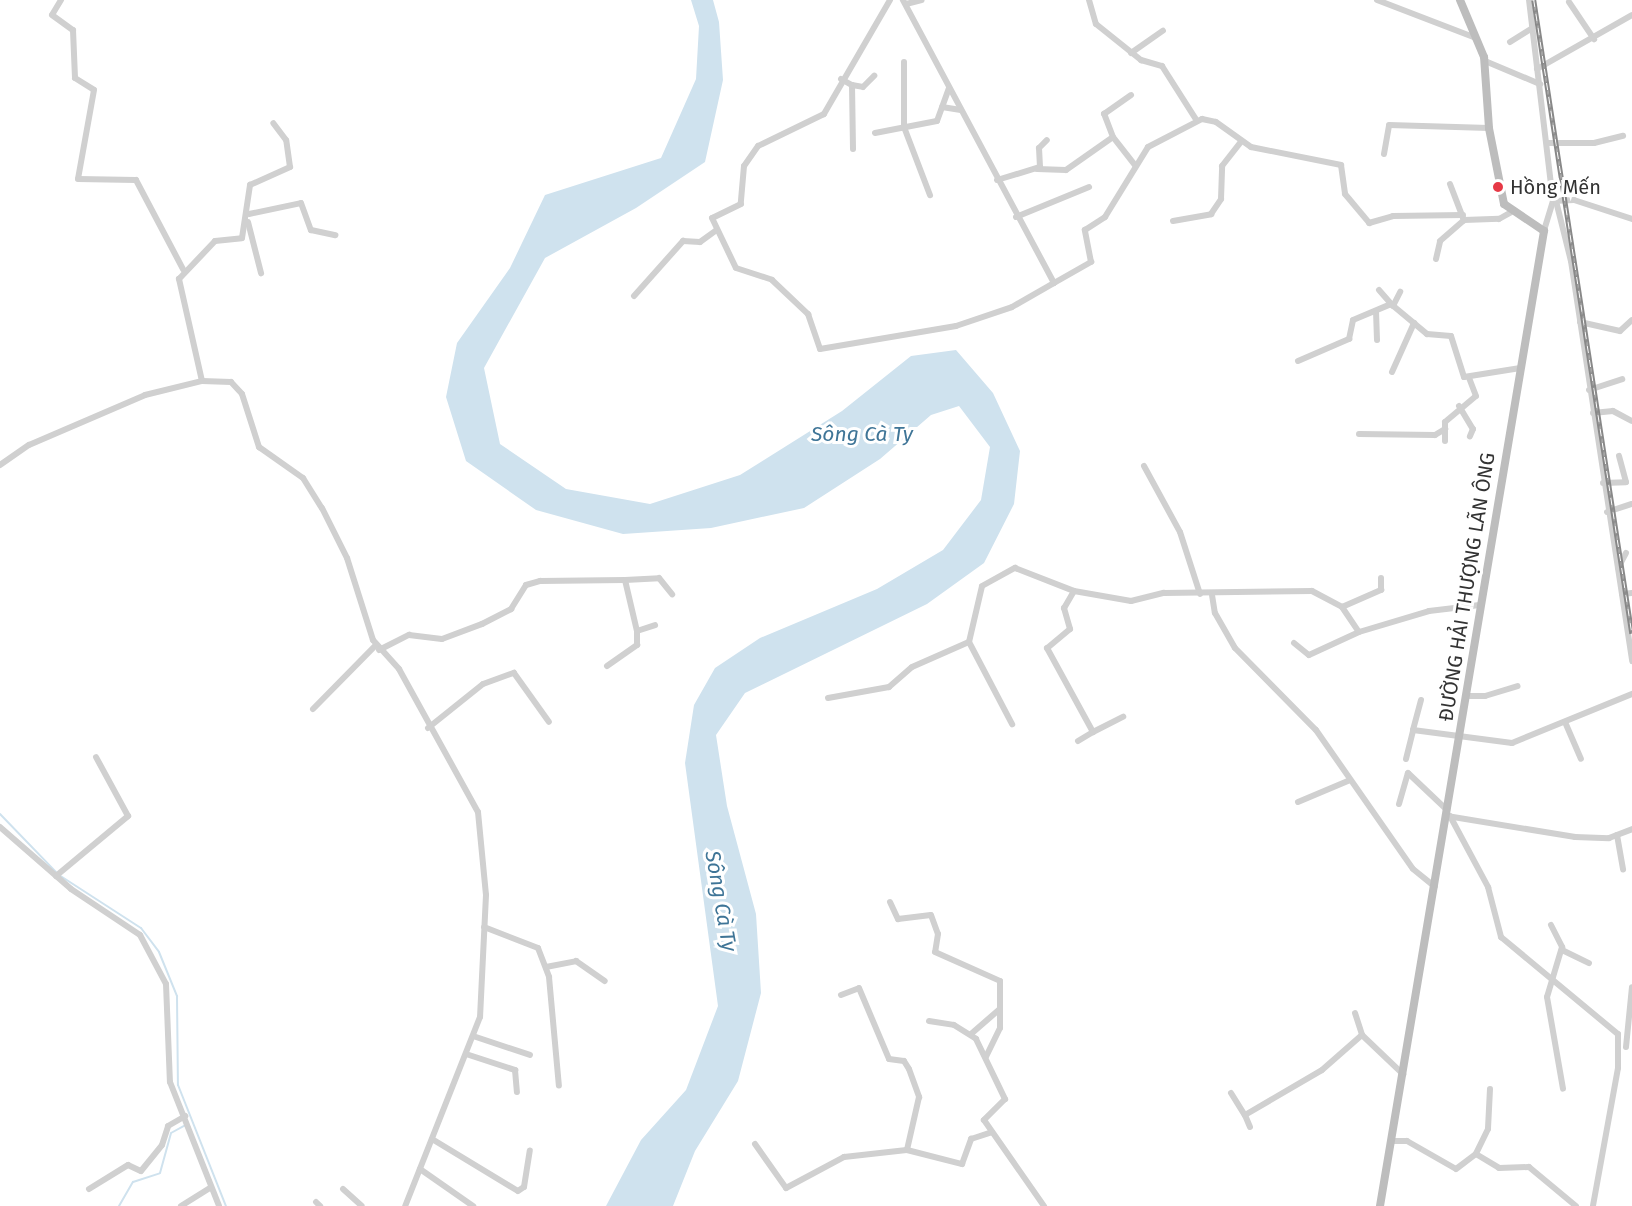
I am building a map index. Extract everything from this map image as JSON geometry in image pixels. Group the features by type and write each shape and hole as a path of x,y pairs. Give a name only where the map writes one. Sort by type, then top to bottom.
{"street":[{"path":"61,0 52,15 73,30 75,78 94,90 78,179 136,180 183,269"},
{"path":"891,0 820,118 758,146 744,166 741,204 714,215 716,231 739,271 772,280 815,322 814,344 824,350 964,324 1012,308 1090,262 1085,231 1105,217 1135,165 1153,144 1197,121 1216,122 1241,142 1341,165 1345,194 1369,223 1393,216 1499,219 1510,213"},
{"path":"922,0 905,2 1016,217 1054,283"},
{"path":"1089,0 1092,19 1131,53 1162,66 1180,103 1197,121"},
{"path":"1377,0 1476,39"},
{"path":"1460,0 1485,61 1488,128 1500,191 1510,213 1544,231 1554,201"},
{"path":"1529,0 1554,201 1580,322 1607,512 1632,657"},
{"path":"1569,2 1594,39"},
{"path":"1537,69 1594,39 1632,15"},
{"path":"1510,42 1532,28"},
{"path":"1131,53 1162,31"},
{"path":"1485,61 1540,84"},
{"path":"904,62 904,127 930,195"},
{"path":"842,79 852,85 863,87 874,76"},
{"path":"852,85 853,149"},
{"path":"875,133 932,123 949,88"},
{"path":"1131,95 1104,114 1113,137 1135,165"},
{"path":"942,106 961,110"},
{"path":"202,381 178,288 183,269 218,239 241,239 248,222 249,186 291,165 286,140 273,123"},
{"path":"1384,154 1389,125 1488,128"},
{"path":"1547,143 1602,143 1623,136"},
{"path":"997,180 1037,169 1066,170 1113,137"},
{"path":"1037,169 1042,163 1040,145 1047,140"},
{"path":"1173,220 1211,214 1221,199 1222,166 1241,142"},
{"path":"1450,184 1464,217"},
{"path":"1016,217 1089,187"},
{"path":"1554,201 1574,200 1632,219"},
{"path":"249,214 301,203 311,230 335,235"},
{"path":"1436,259 1440,241 1464,217"},
{"path":"248,222 261,273"},
{"path":"634,296 683,241 700,243 716,231"},
{"name":"ĐƯỜNG HẢI THƯỢNG LÃN ÔNG","path":"1380,1206 1448,814 1480,605 1544,231"},
{"path":"1359,434 1435,435 1445,429 1459,406 1476,396 1469,378 1461,372 1451,336 1427,334 1392,305 1379,290"},
{"path":"1298,361 1349,339 1353,320 1392,305 1400,292"},
{"path":"1376,311 1377,340"},
{"path":"1580,322 1620,331 1632,320"},
{"path":"1392,372 1414,323"},
{"path":"1469,378 1520,368"},
{"path":"1589,390 1622,379"},
{"path":"0,465 29,445 145,394 202,381 237,385 260,447 306,481 347,558 378,648 399,669 429,728 477,806 484,927 481,1012 405,1206"},
{"path":"1459,406 1473,429 1470,436"},
{"path":"1593,413 1613,411 1632,421"},
{"path":"1445,429 1445,441"},
{"path":"1603,483 1626,482 1619,456"},
{"path":"1144,466 1180,532 1200,594"},
{"path":"1607,512 1632,504"},
{"path":"1617,568 1626,553"},
{"path":"1012,724 969,642 980,591 995,576 1019,568 1074,591 1131,601 1200,594 1312,591 1342,607 1359,632"},
{"path":"313,709 378,648 409,635 442,639 482,624 520,602 523,589 532,582 660,578 672,594"},
{"path":"1342,607 1381,590 1381,578"},
{"path":"607,666 637,645 637,631 625,580"},
{"path":"1074,591 1064,608 1070,628 1047,648 1094,732"},
{"path":"1622,594 1632,593"},
{"path":"1212,595 1215,613 1235,648 1316,730 1413,869 1435,887"},
{"path":"1294,643 1309,655 1359,632 1429,611 1480,605"},
{"path":"637,631 654,625"},
{"path":"828,698 889,687 912,667 969,642"},
{"path":"429,728 478,687 514,673 549,722"},
{"path":"1466,696 1485,696 1518,686"},
{"path":"1413,730 1458,739 1512,743 1632,694"},
{"path":"1406,759 1421,700"},
{"path":"1078,741 1123,717"},
{"path":"1565,722 1581,759"},
{"path":"59,873 128,816 96,757"},
{"path":"1399,804 1408,773 1448,814 1488,887 1501,937 1615,1028 1625,1048"},
{"path":"1298,802 1350,780"},
{"path":"1448,814 1575,837 1617,836 1632,830"},
{"path":"0,826 139,933 162,974 169,1078 210,1188 219,1206"},
{"path":"1617,836 1623,869"},
{"path":"890,902 898,919 931,915 938,934 935,952 1000,981 1000,1028 986,1058"},
{"path":"1551,925 1562,950 1589,963"},
{"path":"484,927 536,946 546,967 559,1086"},
{"path":"1562,950 1550,977 1548,1002 1559,1039 1563,1089"},
{"path":"546,967 576,961 605,981"},
{"path":"1593,1206 1625,1048 1632,987"},
{"path":"840,995 860,988 890,1059 904,1061 912,1076 918,1097 907,1150"},
{"path":"971,1034 999,1010"},
{"path":"1355,1013 1362,1035 1403,1074"},
{"path":"929,1021 947,1022 971,1034 986,1058 1005,1099 983,1117 1044,1206"},
{"path":"1245,1115 1322,1070 1362,1035"},
{"path":"473,1036 530,1055"},
{"path":"466,1054 515,1070 517,1092"},
{"path":"1392,1141 1407,1141 1456,1169 1476,1154 1488,1129 1490,1089"},
{"path":"1231,1093 1250,1127"},
{"path":"89,1189 128,1165 141,1171 162,1145 168,1125 185,1116"},
{"path":"755,1144 784,1188 817,1175 837,1159 907,1150 962,1164 971,1139 992,1132"},
{"path":"432,1139 518,1191 524,1187 530,1150"},
{"path":"1476,1154 1499,1168 1529,1167 1576,1206"},
{"path":"420,1169 473,1206"},
{"path":"181,1206 210,1188"},
{"path":"343,1189 362,1206"}],"water":[{"name":"Sông Cà Ty","path":"691,0 713,0 719,22 723,80 705,162 636,208 545,258 484,368 500,444 566,489 650,504 740,475 842,411 911,356 956,350 993,393 1020,451 1014,504 984,563 927,604 745,693 716,735 727,806 756,914 761,993 738,1081 695,1151 673,1206 606,1206 641,1140 686,1090 718,1006 685,763 694,705 715,668 760,638 877,589 943,550 981,500 990,447 959,406 931,415 880,459 804,508 711,528 623,534 536,510 466,461 446,397 457,343 510,268 545,195 661,158 696,79 699,26"}],"waterway":[{"path":"0,814 59,875 141,928 159,952 177,996 178,1085 226,1206"},
{"path":"119,1206 133,1182 160,1173 171,1133 187,1124"}],"railway":[{"path":"1534,0 1632,633"}],"place":[{"name":"Hồng Mến","path":"1498,187"}]}
